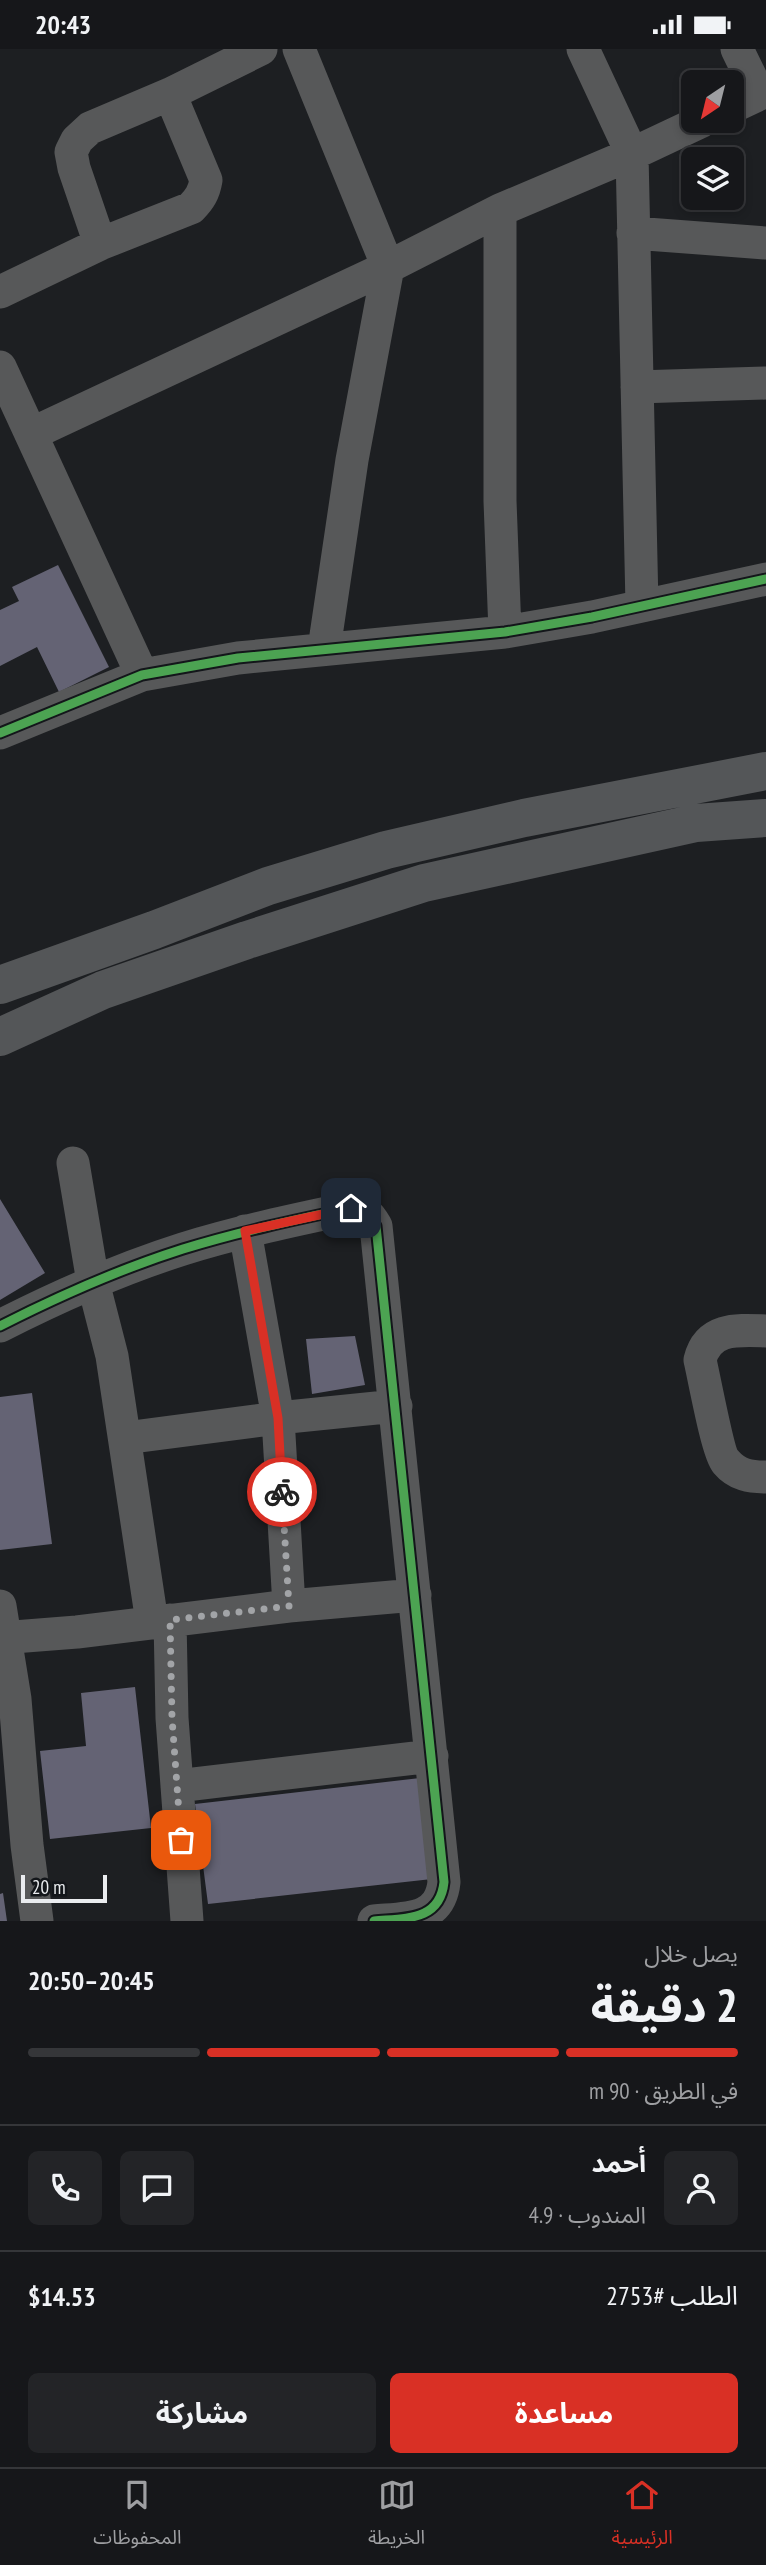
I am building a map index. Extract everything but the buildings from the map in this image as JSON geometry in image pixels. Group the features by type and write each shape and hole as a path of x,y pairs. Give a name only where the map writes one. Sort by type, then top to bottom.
{"highway":[{"path":"0,985 268,886 386,850 524,818 766,771"},
{"path":"0,1037 103,990 424,883 696,823 766,818"}],"street":[{"path":"100,244 74,168 71,152 77,140 90,128 170,94 261,49"},
{"path":"299,49 388,267 352,460 324,649"},
{"path":"583,49 632,154 642,606"},
{"path":"737,49 752,97"},
{"path":"0,292 100,244 191,208 204,191 205,180 170,94"},
{"path":"30,434 388,267 500,209 681,131"},
{"path":"500,209 500,501 505,632"},
{"path":"633,233 766,243"},
{"path":"0,367 142,675"},
{"path":"637,387 766,383"},
{"path":"2,727 142,675 238,658 505,632 766,579"},
{"path":"73,1163 93,1282 112,1356 125,1438 161,1621 172,1718 187,1921"},
{"path":"0,1326 93,1282 182,1249 245,1231 351,1208 362,1209 371,1216 376,1226 396,1406 444,1882 443,1893 436,1906 424,1916 374,1921"},
{"path":"245,1231 278,1418 289,1606"},
{"path":"766,1331 738,1330 714,1337 703,1347 700,1360 723,1460 736,1472 766,1478"},
{"path":"125,1438 396,1406"},
{"path":"37,1921 27,1845 15,1699 2,1627 161,1621 415,1595"},
{"path":"177,1786 432,1756"}],"cycle path":[{"path":"0,733 142,675 238,658 505,632 592,617 766,579"},
{"path":"0,1326 113,1274 204,1243 351,1208 363,1211 376,1226 444,1882 441,1895 429,1911 409,1918 374,1921"}],"way so far":[{"path":"181,1840 172,1718 170,1620 289,1606 282,1492"}],"route":[{"path":"282,1492 278,1418 245,1231 351,1208"}]}
